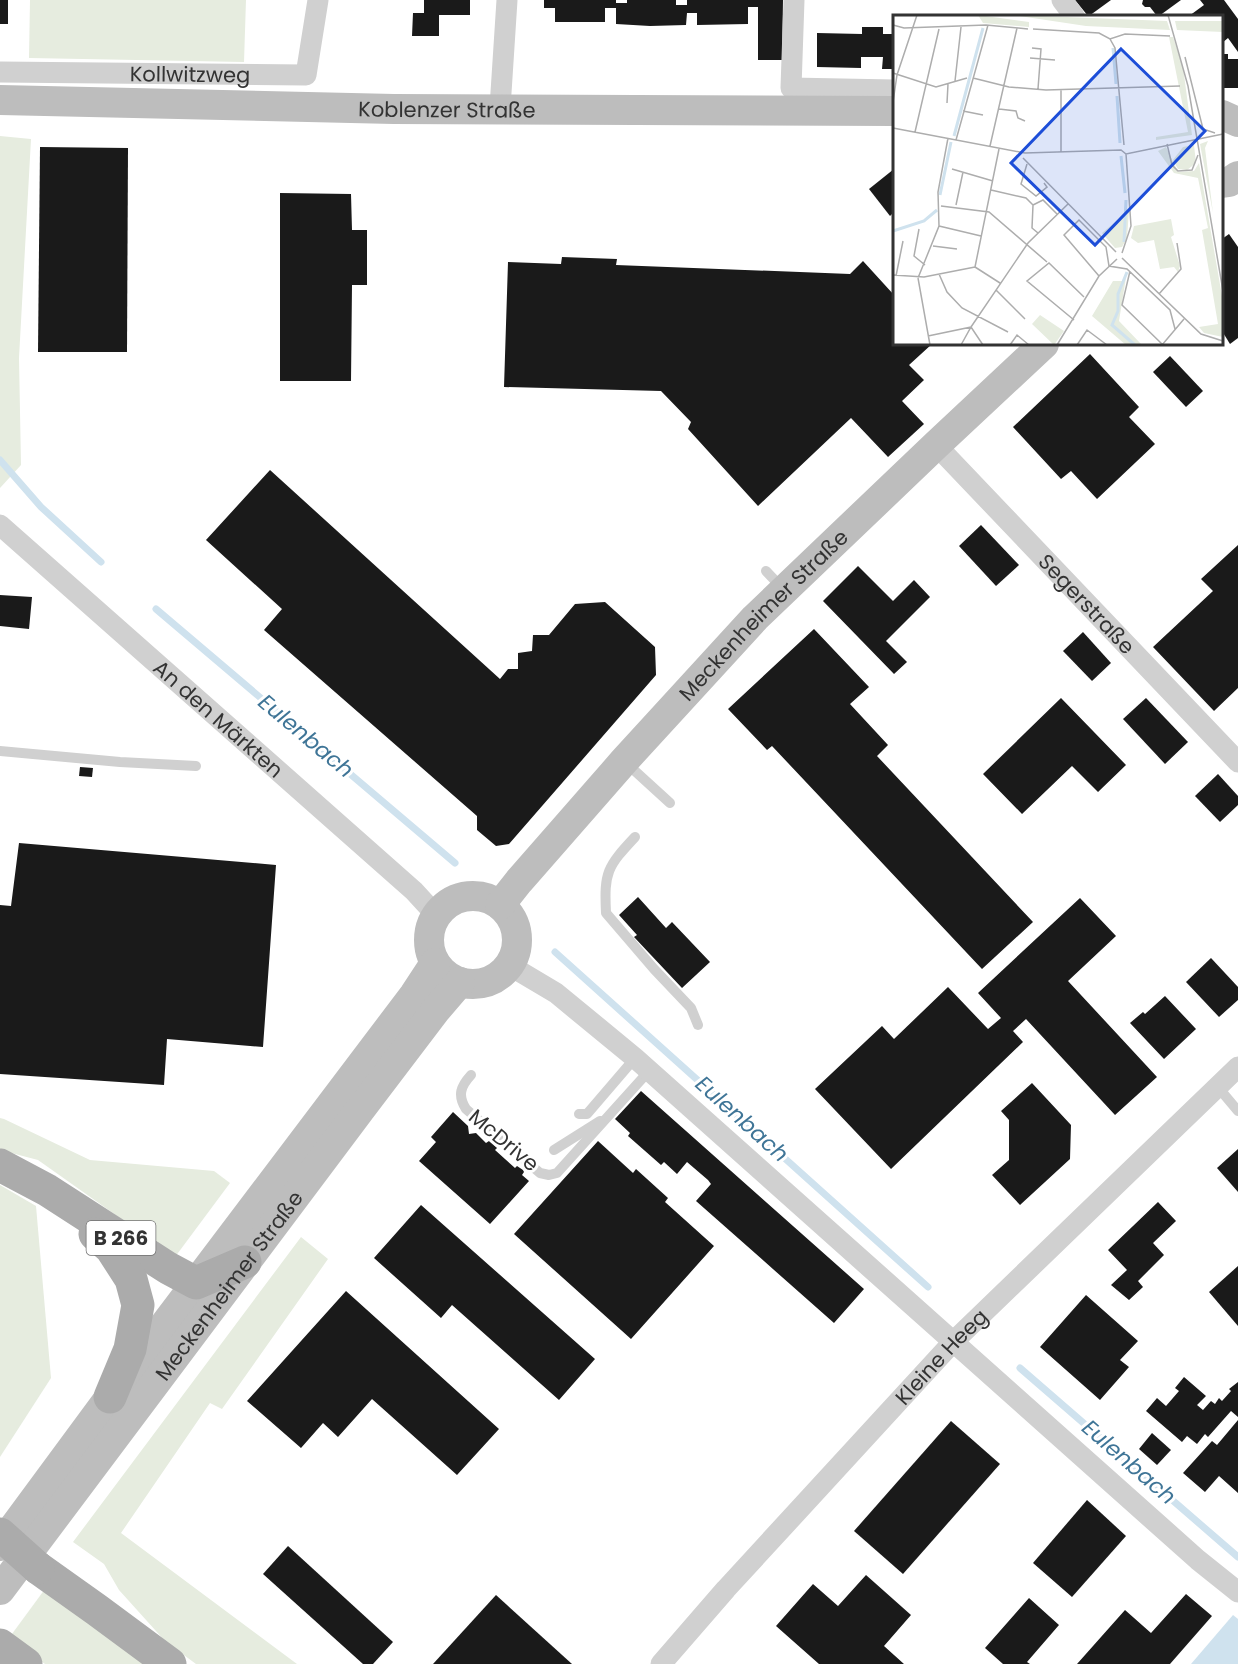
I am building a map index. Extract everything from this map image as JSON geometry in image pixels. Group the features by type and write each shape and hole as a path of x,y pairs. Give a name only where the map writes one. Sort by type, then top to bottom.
{"main road":[{"name":"Koblenzer Straße","path":"0,100 394,109 791,100 893,111"},
{"path":"1223,183 1238,176"},
{"name":"Meckenheimer Straße","path":"501,905 519,881 624,761 754,618 775,580 936,445 1043,345"},
{"path":"465,896 481,896 501,905 512,918 516,930 516,948 509,965 494,979 478,984 460,982 446,975 435,963 430,951 429,933 436,915 454,900 465,896"},
{"name":"Meckenheimer Straße","path":"0,1546 435,963"},
{"name":"Meckenheimer Straße","path":"0,1590 245,1262 436,1010 460,982"},
{"name":"B 266","path":"0,1165 47,1190 196,1284"},
{"name":"B 266","path":"47,1190 111,1248 131,1279 138,1305 130,1349 111,1397"},
{"path":"196,1284 245,1262"},
{"path":"0,1534 38,1568"},
{"path":"0,1542 170,1664"},
{"path":"0,1645 26,1664"}],"street":[{"name":"Kollwitzweg","path":"0,72 306,75 318,0"},
{"path":"500,108 507,0"},
{"path":"794,0 791,100 893,90"},
{"path":"1062,0 1073,15"},
{"name":"Segerstraße","path":"936,445 1238,762"},
{"name":"An den Märkten","path":"0,525 405,884 436,915"},
{"path":"509,965 556,993 642,1065 1198,1560 1238,1592"},
{"name":"Kleine Heeg","path":"661,1664 726,1589 953,1342 1238,1067"}],"lane":[{"path":"0,751 120,762 196,766"},
{"path":"624,761 670,803"},
{"path":"635,837 619,853 609,868 606,882 606,914 691,1008 698,1025"},
{"path":"579,1114 587,1114 642,1065"},
{"path":"554,1150 610,1115 642,1065"},
{"name":"McDrive","path":"471,1075 463,1085 461,1101 466,1109 540,1173 549,1175 557,1173 610,1115"},
{"path":"1217,1086 1238,1111"}],"shaded area":[{"path":"30,0 246,0 244,62 29,58"},
{"path":"0,136 31,139 19,358 21,465 0,488"},
{"path":"0,1118 90,1160 214,1171 230,1183 175,1257 38,1160 0,1150"},
{"path":"0,1185 36,1206 51,1378 0,1457"},
{"path":"301,1237 328,1259 222,1409 210,1403 121,1533 297,1664 196,1664 165,1641 119,1590 104,1564 73,1542"},
{"path":"45,1589 145,1664 45,1664 9,1638"}],"water":[{"path":"1233,1615 1238,1619 1238,1664 1191,1664"}],"building":[{"path":"0,0 8,0 8,24 0,24"},
{"path":"424,0 470,0 470,15 439,15 439,36 412,36 413,13 424,13"},
{"path":"544,0 616,0 616,3 627,3 627,0 676,0 676,5 687,5 687,0 783,0 782,60 758,60 758,7 748,7 748,24 697,25 697,13 687,13 686,25 650,26 616,24 616,8 605,8 605,22 555,22 555,8 544,8"},
{"path":"1075,0 1111,0 1090,15 1087,15"},
{"path":"1143,0 1181,0 1160,15 1156,15 1150,7 1142,4"},
{"path":"1200,0 1224,0 1238,19 1238,52 1228,38 1223,42 1223,15 1190,15 1204,5"},
{"path":"862,27 883,27 883,34 893,34 893,69 882,69 883,57 861,57 861,68 817,67 817,33 862,34"},
{"path":"1223,54 1228,54 1228,59 1238,59 1238,88 1223,88"},
{"path":"40,147 128,148 127,352 38,352"},
{"path":"893,170 893,213 890,216 869,189"},
{"path":"280,193 351,194 352,230 367,230 367,285 352,285 351,381 280,381"},
{"path":"1229,234 1238,247 1238,338 1230,344 1223,333 1223,238"},
{"path":"562,257 617,259 616,265 850,274 863,261 893,294 893,345 931,345 909,365 924,380 902,401 924,424 888,457 851,418 758,506 688,429 691,422 661,391 504,387 508,262 561,264"},
{"path":"1090,354 1139,407 1129,417 1155,444 1097,499 1071,471 1061,479 1013,427"},
{"path":"1170,356 1203,391 1186,407 1153,372"},
{"path":"270,470 500,679 508,669 518,669 518,653 532,651 533,635 549,635 575,604 605,602 655,647 656,675 509,844 496,846 477,830 477,816 264,630 282,609 206,540"},
{"path":"981,525 1019,565 996,586 959,546"},
{"path":"1238,545 1238,688 1214,711 1153,647 1213,591 1201,579"},
{"path":"858,566 893,601 914,580 930,597 886,641 907,662 894,674 823,601"},
{"path":"0,595 32,597 29,629 0,626"},
{"path":"814,629 869,687 850,704 888,745 877,756 1033,922 982,969 772,746 767,750 728,709"},
{"path":"1083,632 1111,663 1092,681 1063,651"},
{"path":"1061,698 1126,765 1098,792 1072,766 1022,814 983,774"},
{"path":"1146,698 1188,742 1165,764 1123,719"},
{"path":"80,767 93,768 92,777 79,776"},
{"path":"1218,774 1238,796 1238,805 1220,822 1195,796"},
{"path":"19,843 276,865 263,1047 167,1039 164,1085 0,1074 0,905 11,906"},
{"path":"638,897 666,928 672,922 710,962 682,988 634,937 637,935 619,915"},
{"path":"1080,898 1116,936 1068,981 1157,1077 1115,1115 1026,1019 1013,1031 1023,1042 891,1169 815,1089 882,1026 894,1039 948,987 988,1029 1001,1018 978,993"},
{"path":"1211,958 1238,987 1238,1000 1219,1017 1186,982"},
{"path":"1165,996 1196,1029 1164,1059 1130,1023 1143,1012 1145,1014"},
{"path":"1032,1083 1071,1125 1070,1159 1020,1205 992,1175 1009,1160 1009,1120 1001,1111"},
{"path":"641,1091 864,1289 834,1323 696,1201 711,1184 708,1180 687,1162 677,1174 664,1162 661,1165 628,1136 630,1133 615,1119"},
{"path":"453,1112 468,1126 469,1134 476,1133 486,1143 489,1141 495,1144 497,1148 495,1150 515,1168 517,1166 523,1170 522,1175 529,1181 490,1224 419,1161 436,1142 431,1137"},
{"path":"598,1141 633,1173 636,1169 668,1198 665,1202 714,1246 631,1339 514,1234"},
{"path":"1238,1149 1238,1192 1217,1168"},
{"path":"1158,1202 1176,1221 1153,1243 1164,1255 1138,1281 1143,1287 1129,1300 1111,1285 1127,1270 1108,1250"},
{"path":"421,1205 595,1359 559,1400 452,1305 441,1318 374,1258"},
{"path":"1238,1266 1238,1326 1209,1292"},
{"path":"346,1291 499,1429 457,1475 372,1399 338,1437 323,1423 301,1448 247,1401"},
{"path":"1086,1295 1138,1341 1120,1360 1129,1367 1100,1400 1040,1347"},
{"path":"1184,1377 1206,1396 1197,1405 1203,1410 1211,1401 1215,1404 1219,1398 1222,1401 1231,1391 1229,1389 1238,1382 1238,1417 1231,1411 1208,1437 1205,1434 1197,1444 1187,1436 1182,1442 1146,1411 1157,1398 1166,1406 1179,1391 1175,1388"},
{"path":"1238,1420 1238,1493 1219,1476 1205,1492 1183,1473 1212,1441 1217,1445"},
{"path":"951,1421 1000,1464 903,1574 854,1531"},
{"path":"1152,1433 1171,1450 1157,1465 1139,1449"},
{"path":"1087,1500 1126,1536 1072,1597 1033,1563"},
{"path":"288,1546 393,1642 373,1664 363,1664 263,1574"},
{"path":"866,1575 911,1615 884,1646 904,1664 819,1664 776,1626 813,1584 838,1606"},
{"path":"1186,1594 1212,1616 1170,1664 1077,1664 1125,1610 1151,1633"},
{"path":"496,1595 572,1664 433,1664"},
{"path":"1029,1598 1059,1625 1027,1662 1030,1664 1003,1664 985,1648"}],"waterway":[{"name":"Eulenbach","path":"0,460 41,507 101,562"},
{"name":"Eulenbach","path":"156,609 455,863"},
{"name":"Eulenbach","path":"555,952 928,1287"},
{"name":"Eulenbach","path":"1020,1368 1238,1557"}]}
